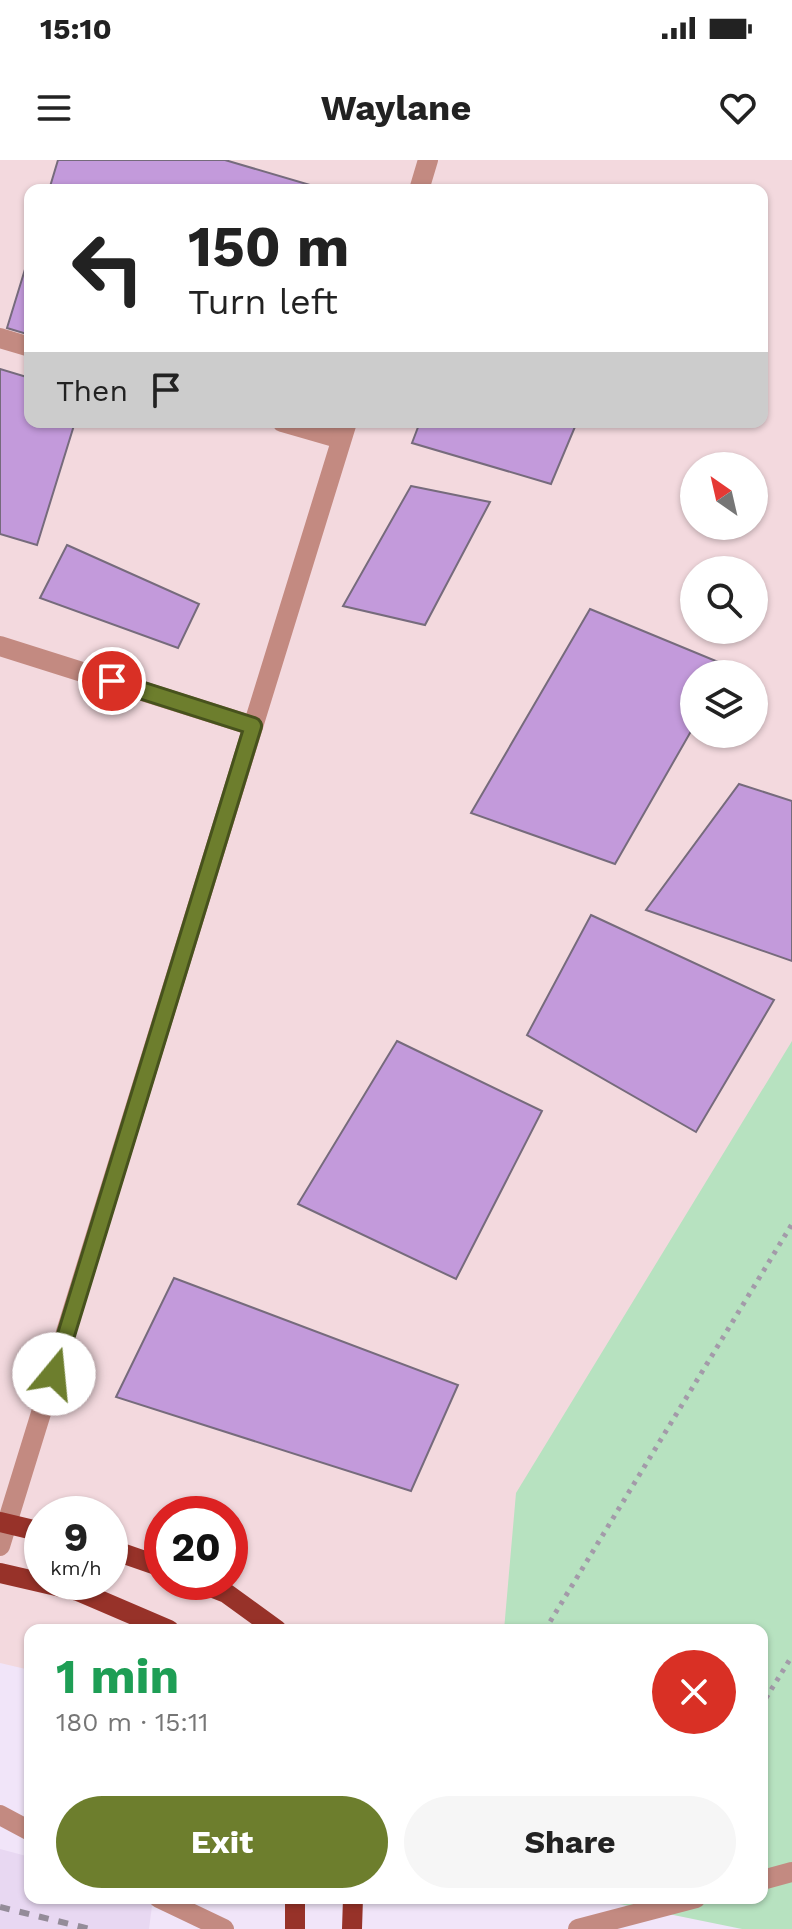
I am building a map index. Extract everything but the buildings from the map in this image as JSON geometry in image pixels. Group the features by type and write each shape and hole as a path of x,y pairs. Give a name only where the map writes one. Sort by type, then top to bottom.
{"main road":[{"path":"4,1523 24,1528"},
{"path":"0,1573 78,1591 155,1624"},
{"path":"236,1600 269,1624"},
{"path":"295,1904 295,1929"},
{"path":"352,1929 353,1904"}],"lane":[{"path":"421,184 428,160"},
{"path":"0,338 24,345"},
{"path":"0,1546 4,1523 344,431 323,428"},
{"path":"0,646 253,726"},
{"path":"0,1815 24,1828"},
{"path":"768,1878 792,1872"},
{"path":"172,1904 224,1929"},
{"path":"578,1929 673,1904"}],"path":[{"path":"549,1624 792,1224"},
{"path":"768,1695 792,1656"}],"shaded area":[{"path":"0,160 792,160 792,1863 768,1677 768,1624 24,1624 24,1669 0,1663"},
{"path":"0,1849 24,1855 24,1904 152,1904 149,1929 0,1929"}],"green space":[{"path":"792,1041 792,1929 742,1929 619,1904 768,1904 768,1624 505,1624 516,1493"}],"railway":[{"path":"0,1907 90,1929"}],"route":[{"path":"54,1374 253,726 112,681"}]}
